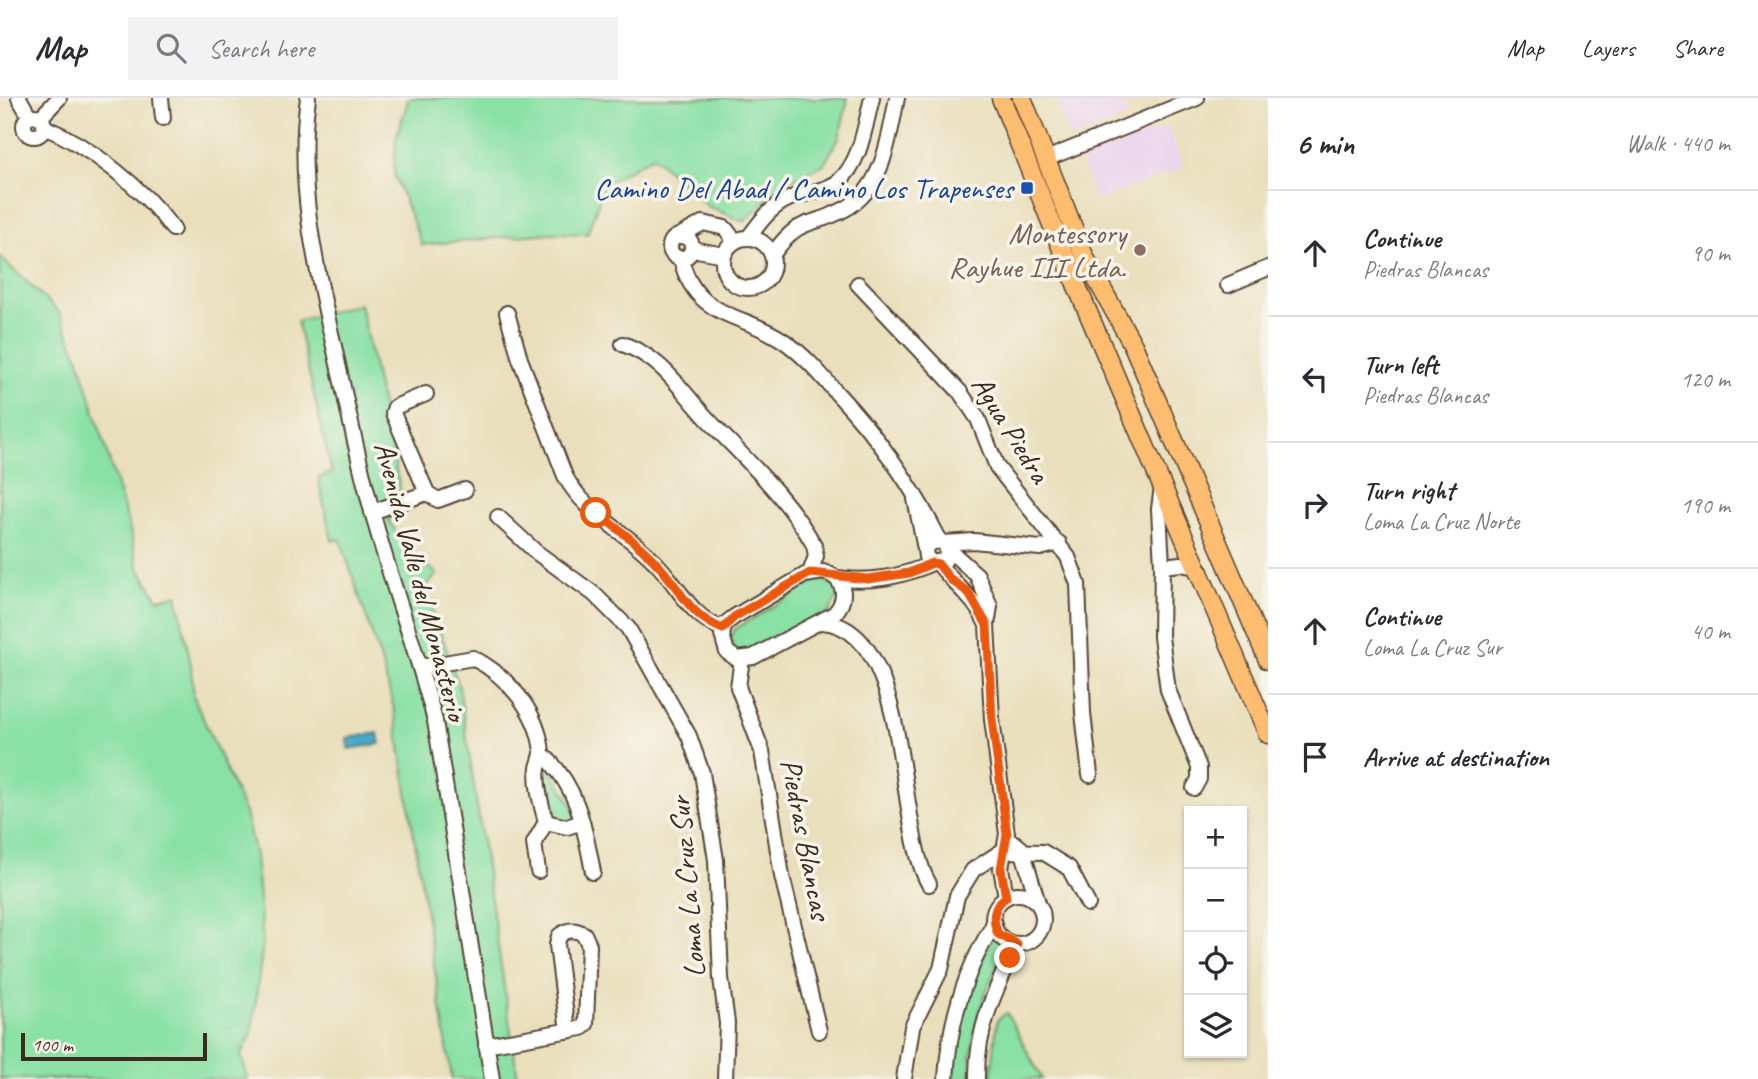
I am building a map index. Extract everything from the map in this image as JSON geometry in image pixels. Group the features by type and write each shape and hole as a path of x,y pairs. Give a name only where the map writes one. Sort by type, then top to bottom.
{"main road":[{"path":"1001,98 1122,392 1268,734"},
{"path":"1022,98 1085,258 1121,320 1268,660"},
{"path":"1122,392 1139,391 1149,382"}],"street":[{"path":"19,98 38,121 62,134 128,182 160,211 173,229"},
{"path":"38,121 58,98"},
{"path":"161,98 163,118"},
{"name":"Avenida Valle del Monasterio","path":"308,98 304,161 309,215 327,317 372,512 421,667 435,721 492,1079"},
{"path":"872,98 862,142 839,182 781,202 770,210 742,239 724,255 723,267 729,280 740,287 752,289 769,278 773,270 773,254 762,241 742,239 725,228 703,223 671,241 670,249 673,256 681,259 694,288 710,307 771,333 813,366 877,437 944,544 967,564 983,584 990,606 987,625 992,719 1007,834 1001,869 1006,897"},
{"path":"773,254 795,228 847,208 866,191 883,159 897,98"},
{"path":"1046,159 1197,98"},
{"path":"679,236 688,238 692,248 690,254 681,259"},
{"path":"692,248 724,255"},
{"path":"1228,285 1268,268"},
{"name":"Agua Piedra","path":"858,284 960,393 978,419 997,467 1059,542 1077,584 1083,713 1090,775"},
{"path":"507,313 520,359 565,476 575,494 652,558 697,616 723,629"},
{"path":"623,344 664,367 704,414 774,487 835,576 853,632 875,669 889,703 902,757 920,865 929,884"},
{"path":"426,394 396,407 393,412 427,493 438,500 465,490"},
{"path":"1162,487 1159,509 1162,566 1161,637 1168,690 1199,767 1199,779 1194,788"},
{"path":"913,491 930,557 951,580 968,592 987,625"},
{"path":"372,512 427,493"},
{"name":"Loma La Cruz Sur","path":"498,517 536,552 594,594 628,628 689,736 702,773 716,860 721,978 727,1023 725,1079"},
{"path":"930,557 929,543 974,541 1041,548 1059,542"},
{"path":"868,579 842,599 822,622 742,659 727,652 723,629 734,617 810,573 868,579 885,576 930,557 945,560 944,544"},
{"path":"810,573 816,556 814,545"},
{"path":"1162,566 1196,566"},
{"path":"822,622 839,624 853,632"},
{"path":"421,667 473,658 506,680 529,714 542,755 554,765 578,806 579,823 585,830 593,872"},
{"name":"Piedras Blancas","path":"742,659 738,687 762,751 782,876 819,1031"},
{"path":"538,871 534,843 546,822 537,770 542,755"},
{"path":"546,822 567,827 579,823"},
{"path":"994,924 1004,939 1017,944 1031,940 1041,930 1043,916 1021,849 1007,834"},
{"path":"904,1079 912,1027 941,969 957,896 973,870 1002,851 1021,849 1043,852 1069,868 1088,904"},
{"path":"946,1079 949,1041 957,1002 971,965 994,924 996,907 1006,897 1026,895 1038,903"},
{"path":"486,1045 568,1031 582,1028 586,1024 589,945 584,934 575,930 567,930 559,936 557,945 568,1031"},
{"path":"977,1079 981,1034 988,1005 1017,944"}],"shaded area":[{"path":"1054,98 1120,98 1128,116 1071,140"},
{"path":"1168,126 1183,167 1096,201 1080,159"}],"green space":[{"path":"409,98 848,98 839,138 824,164 780,186 744,222 707,206 653,156 605,184 587,234 551,233 422,245 394,174 396,138"},
{"path":"0,257 58,311 78,356 129,526 138,567 158,599 177,595 191,665 194,698 245,813 255,855 263,942 252,1032 241,1055 248,1079 0,1079"},
{"path":"360,304 405,512 388,519 402,542 437,574 425,588 459,686 518,1079 452,1079 394,709 382,664 340,539 332,541 318,478 332,473 297,321"},
{"path":"825,580 835,587 838,596 828,614 743,654 734,649 731,638 735,629 816,581"},
{"path":"544,765 548,765 576,812 573,822 552,821 542,777"},
{"path":"996,940 1005,945 1007,950 991,980 980,1012 970,1079 953,1079 957,1042 965,1008 991,941"},
{"path":"1007,1013 1042,1079 991,1079 997,1020"}],"water":[{"path":"378,733 380,744 349,749 347,738"}],"place":[{"name":"Camino Del Abad / Camino Los Trapenses","path":"1027,188"},
{"name":"Montessory Rayhue III Ltda.","path":"1140,250"}],"route":[{"path":"596,513 628,536 657,564 701,620 723,629 734,617 810,573 823,572 837,578 857,580 909,573 932,563 938,564 951,580 968,592 987,625 990,647 992,719 999,789 1007,834 1001,869 1006,897 996,907 993,921 998,934 1017,944 1010,958"}]}
